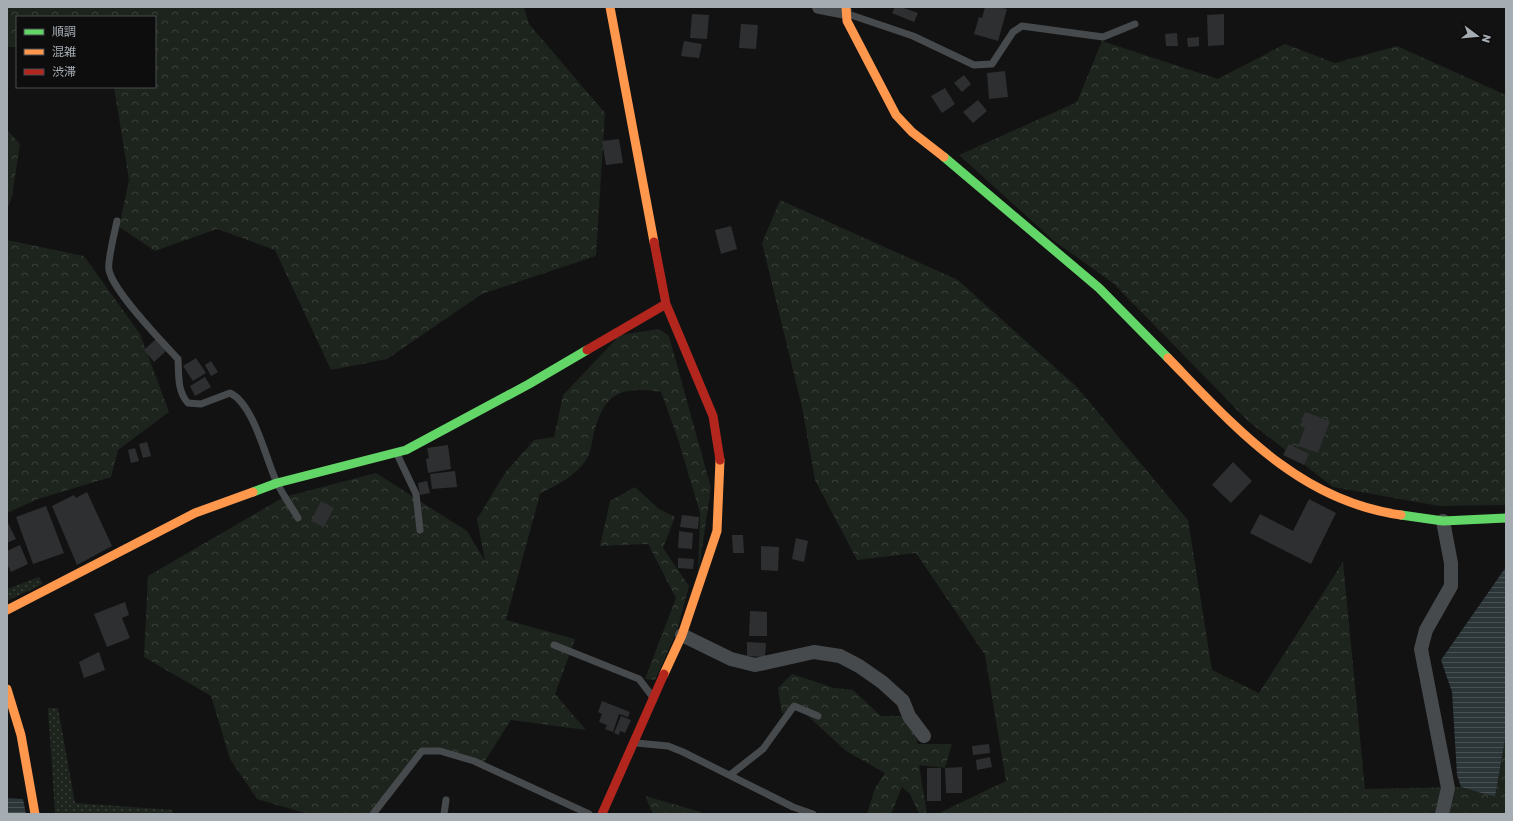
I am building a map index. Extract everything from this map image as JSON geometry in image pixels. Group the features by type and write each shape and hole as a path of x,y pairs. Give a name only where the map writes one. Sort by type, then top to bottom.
{"street":[{"path":"602,814 682,635 717,531 721,465 713,416 666,304 610,7"},
{"path":"819,7 845,10 847,21 896,115 912,132 990,195 1099,288 1244,436 1282,466 1324,491 1354,505 1385,513 1443,521 1506,518"},
{"path":"7,610 195,513 277,483 406,450 528,384 666,304"},
{"path":"1442,814 1448,788 1422,649 1426,630 1450,586 1451,563 1443,521"},
{"path":"682,635 732,659 754,665 814,652 840,656 876,678 898,696 903,701 909,716 924,736"},
{"path":"7,689 14,705 22,736 35,814"}],"lane":[{"path":"845,10 913,36 974,65 992,64 1013,32 1022,26 1104,37 1135,24"},
{"path":"117,222 108,269 116,285 142,320 178,359 179,383 182,396 188,403 201,404 230,393 237,396 250,416 277,483 298,518"},
{"path":"396,452 416,494 420,530"},
{"path":"554,645 639,679 654,697"},
{"path":"730,775 764,749 794,706 818,716"},
{"path":"633,743 668,746 703,760 802,812 813,814"},
{"path":"374,814 422,751 440,751 474,761 589,814"},
{"path":"444,814 446,800"}],"green space":[{"path":"7,7 524,7 529,24 605,113 596,256 482,294 387,359 331,370 275,250 217,229 155,251 119,227 129,180 114,88 156,88 156,16 16,16 16,47 7,47"},
{"path":"1102,41 1218,79 1285,44 1335,63 1397,46 1506,95 1506,505 1439,506 1333,487 1248,421 1113,283 1054,241 959,155 1077,102"},
{"path":"7,130 20,144 12,196 7,210"},
{"path":"780,200 958,280 1077,387 1188,520 1212,670 1259,693 1343,562 1365,789 1461,787 1495,797 1506,734 1506,814 937,814 1006,781 985,655 916,553 857,560 815,480 802,407 762,243"},
{"path":"7,240 84,256 140,334 169,412 118,450 111,477 38,499 7,513"},
{"path":"659,329 669,336 711,488 698,576 700,513 678,439 661,392 635,390 625,392 616,395 603,409 598,420 589,454 582,466 565,480 540,494 506,620 575,639 555,694 586,730 511,720 483,764 426,747 377,814 308,814 257,799 230,759 211,696 144,657 148,576 284,497 376,473 467,531 485,561 477,519 505,473 534,440 554,437 563,395 620,335"},
{"path":"635,487 659,509 675,517 663,548 689,586 677,631 655,680 645,679 676,598 648,544 600,546 610,501"},
{"path":"39,577 43,584 7,601 7,589"},
{"path":"792,674 834,688 853,690 881,716 909,716 918,744 952,744 945,768 919,765 927,814 919,814 910,794 902,787 891,814 867,814 875,788 885,773 846,751 797,706 782,714 778,688"},
{"path":"48,708 58,708 75,803 173,810 172,814 55,814"},
{"path":"645,796 701,812 700,814 653,814"}],"shaded area":[{"path":"1506,567 1506,734 1495,797 1461,787 1457,775 1452,692 1441,660"},
{"path":"7,798 23,799 26,814 7,814"}],"building":[{"path":"895,7 901,7 918,13 914,22 892,13"},
{"path":"985,7 999,7 1007,9 998,41 974,34 979,17 982,18"},
{"path":"692,14 709,15 707,39 690,38"},
{"path":"1224,14 1224,45 1208,46 1207,15"},
{"path":"741,24 758,25 756,49 739,48"},
{"path":"1177,33 1178,46 1166,46 1165,34"},
{"path":"1199,37 1199,46 1188,47 1187,38"},
{"path":"684,41 702,44 699,58 681,56"},
{"path":"1005,71 1008,97 989,99 987,73"},
{"path":"964,75 971,84 962,92 954,83"},
{"path":"945,88 955,104 942,113 931,96"},
{"path":"978,100 987,111 973,123 963,112"},
{"path":"619,139 623,163 606,165 602,141"},
{"path":"731,226 737,249 721,254 715,230"},
{"path":"156,339 166,351 154,362 144,350"},
{"path":"196,358 206,373 193,381 183,366"},
{"path":"211,361 218,372 211,376 205,365"},
{"path":"205,377 211,387 195,396 190,386"},
{"path":"1305,412 1330,421 1318,453 1298,446 1305,428 1300,426"},
{"path":"147,442 151,456 143,458 139,444"},
{"path":"1289,444 1309,454 1304,465 1283,455"},
{"path":"448,445 451,469 428,473 426,459 429,458 427,448"},
{"path":"135,448 139,461 131,463 128,450"},
{"path":"1233,462 1252,481 1231,503 1212,485"},
{"path":"455,471 457,487 432,489 430,474"},
{"path":"427,481 430,493 420,495 418,483"},
{"path":"87,492 112,546 77,565 52,506 74,495 76,498"},
{"path":"1309,499 1336,513 1311,564 1250,533 1260,514 1293,531"},
{"path":"321,501 334,508 324,527 311,521"},
{"path":"46,506 64,553 33,564 16,517"},
{"path":"682,515 699,517 698,529 680,527"},
{"path":"7,521 16,539 7,543"},
{"path":"679,531 693,533 692,549 678,548"},
{"path":"732,535 743,535 744,553 733,553"},
{"path":"796,538 808,541 804,562 792,559"},
{"path":"20,545 28,564 11,572 7,564 7,551"},
{"path":"761,546 779,547 778,571 761,570"},
{"path":"678,558 694,559 693,569 678,568"},
{"path":"125,602 129,615 122,618 130,638 107,647 94,614"},
{"path":"750,611 767,612 767,636 749,636"},
{"path":"747,642 766,643 765,657 747,656"},
{"path":"99,652 105,670 84,678 79,662"},
{"path":"602,701 630,712 628,717 619,714 613,732 605,729 607,725 599,722 602,714 598,712"},
{"path":"621,716 631,720 625,733 620,731 619,735 614,733"},
{"path":"989,744 990,753 973,755 972,746"},
{"path":"990,757 992,767 977,770 976,760"},
{"path":"962,767 962,793 946,793 945,768"},
{"path":"927,768 941,768 941,801 927,801"}],"traffic: fast":[{"path":"944,157 1099,288 1168,358"},
{"path":"253,492 277,483 406,450 529,384 587,350"},
{"path":"1401,515 1443,521 1506,518"}],"traffic: slow":[{"path":"610,7 654,242"},
{"path":"846,7 847,21 896,115 912,132 944,157"},
{"path":"1168,358 1245,435 1272,458 1300,478 1331,494 1364,507 1401,515"},
{"path":"664,674 682,635 717,531 720,460"},
{"path":"7,610 195,513 253,492"},
{"path":"7,689 21,735 35,814"}],"traffic: jam":[{"path":"654,242 666,304 713,416 720,460"},
{"path":"587,350 666,304"},
{"path":"602,814 664,674"}]}
